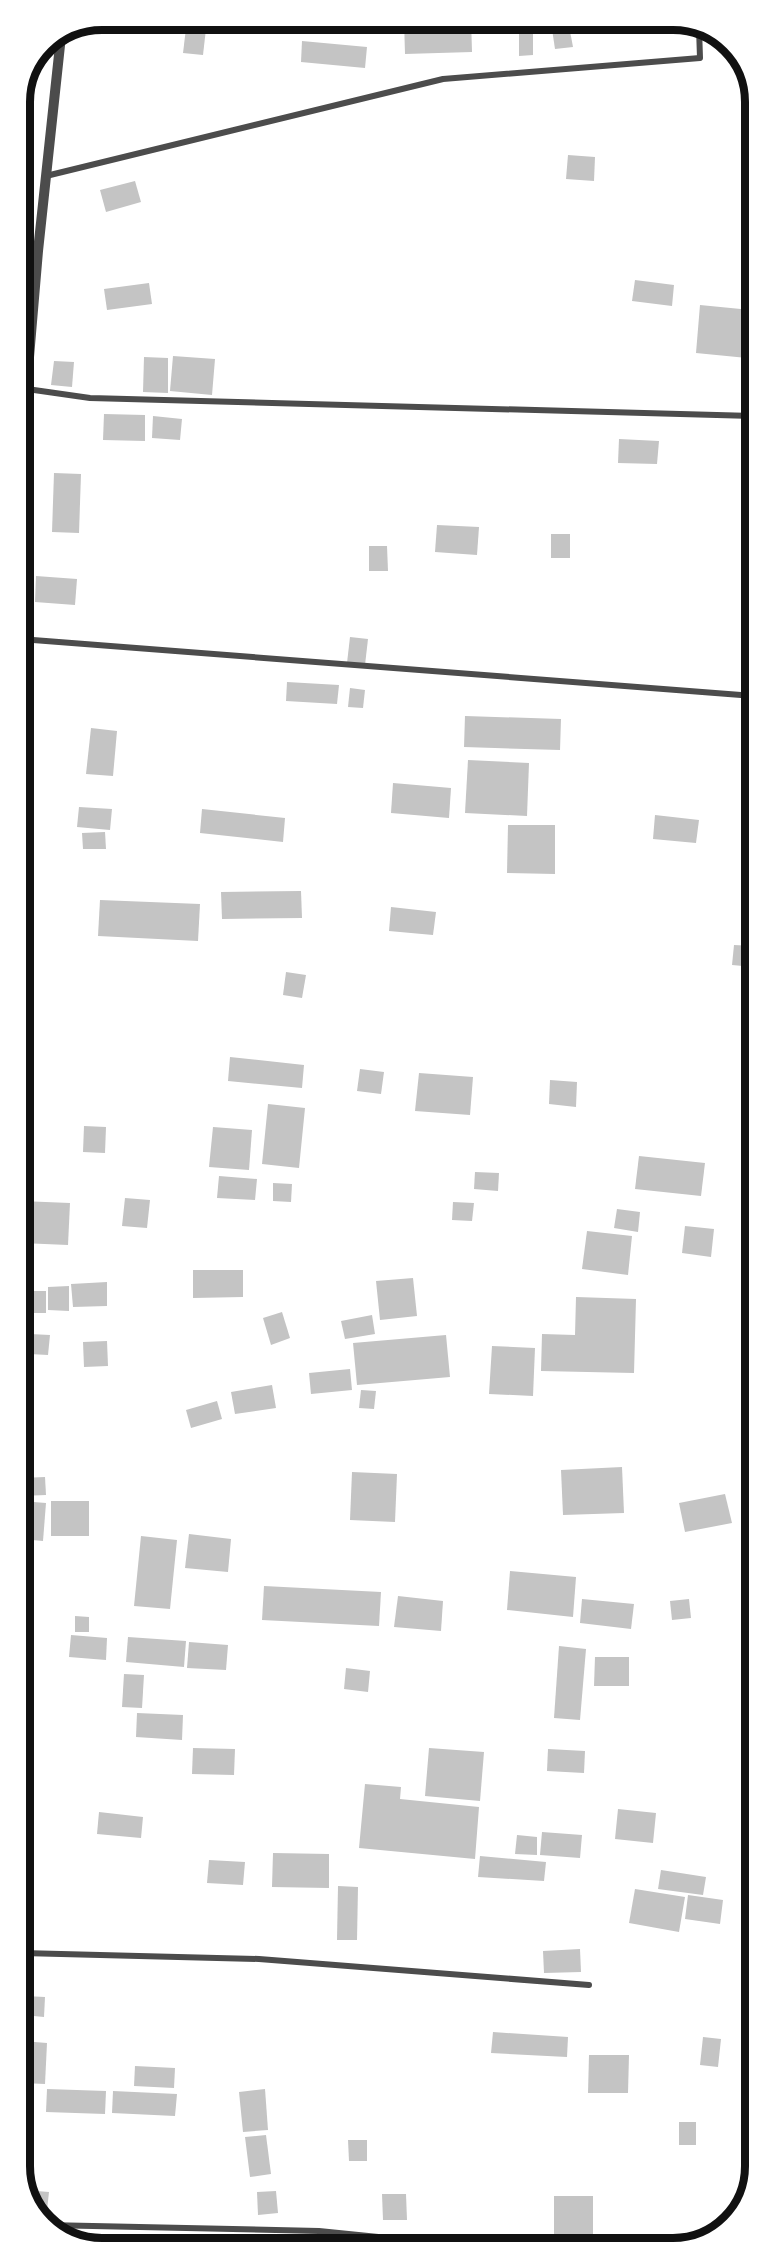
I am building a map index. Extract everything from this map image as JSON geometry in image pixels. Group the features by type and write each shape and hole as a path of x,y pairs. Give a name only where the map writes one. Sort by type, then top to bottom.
{"street":[{"path":"46,176 443,79 700,57 699,34"},
{"path":"30,351 38,251 60,43"},
{"path":"30,253 38,251"},
{"path":"30,389 90,398 745,416"},
{"path":"30,640 745,695"},
{"path":"30,1953 259,1959 588,1985"},
{"path":"61,2225 319,2231 377,2238"}],"building":[{"path":"186,30 206,30 203,55 183,53"},
{"path":"301,30 325,30 325,32"},
{"path":"404,30 471,30 472,52 405,54"},
{"path":"552,30 570,30 573,47 555,49"},
{"path":"519,31 533,31 533,55 519,56"},
{"path":"302,41 367,47 365,68 301,62"},
{"path":"568,155 595,157 594,181 566,179"},
{"path":"135,181 141,202 106,212 100,190"},
{"path":"635,280 674,285 672,306 632,301"},
{"path":"149,283 152,304 107,310 104,289"},
{"path":"700,305 745,309 745,358 696,353"},
{"path":"173,356 215,359 212,395 170,391"},
{"path":"144,357 168,358 168,393 143,392"},
{"path":"54,361 74,362 72,387 51,385"},
{"path":"104,414 145,415 145,441 103,440"},
{"path":"153,416 182,419 180,440 152,438"},
{"path":"619,439 659,441 657,464 618,463"},
{"path":"54,473 81,474 79,533 52,532"},
{"path":"437,525 479,527 477,555 435,552"},
{"path":"551,534 570,534 570,558 551,558"},
{"path":"369,546 387,546 388,571 369,571"},
{"path":"36,576 77,579 75,605 35,602"},
{"path":"350,637 368,639 365,665 347,663"},
{"path":"287,682 339,685 337,704 286,701"},
{"path":"350,688 365,690 363,708 348,707"},
{"path":"465,716 561,719 560,750 464,747"},
{"path":"91,728 117,731 113,776 86,774"},
{"path":"468,760 529,763 527,816 465,813"},
{"path":"393,783 451,788 449,818 391,813"},
{"path":"79,807 112,809 110,830 77,827"},
{"path":"202,809 285,818 283,842 200,833"},
{"path":"655,815 699,820 696,843 653,839"},
{"path":"742,824 745,824 745,845 741,845"},
{"path":"508,825 555,825 555,874 507,873"},
{"path":"105,832 106,849 83,849 82,833"},
{"path":"301,891 302,918 222,919 221,892"},
{"path":"100,900 200,904 198,941 98,936"},
{"path":"391,907 436,912 433,935 389,931"},
{"path":"734,945 745,946 745,966 732,965"},
{"path":"286,972 306,975 302,998 283,995"},
{"path":"230,1057 304,1065 302,1088 228,1081"},
{"path":"360,1069 384,1072 381,1094 357,1091"},
{"path":"419,1073 473,1077 470,1115 415,1111"},
{"path":"550,1080 577,1082 576,1107 549,1104"},
{"path":"268,1104 305,1108 299,1168 262,1164"},
{"path":"84,1126 106,1127 105,1153 83,1152"},
{"path":"213,1127 252,1130 249,1170 209,1167"},
{"path":"639,1156 705,1163 701,1196 635,1189"},
{"path":"475,1172 499,1173 498,1191 474,1189"},
{"path":"219,1176 257,1179 255,1200 217,1198"},
{"path":"273,1183 292,1184 291,1202 273,1201"},
{"path":"125,1198 150,1200 147,1228 122,1226"},
{"path":"30,1201 70,1203 68,1245 30,1243"},
{"path":"453,1202 474,1203 472,1221 452,1220"},
{"path":"617,1209 640,1212 638,1232 614,1228"},
{"path":"685,1226 714,1229 711,1257 682,1253"},
{"path":"587,1231 632,1236 628,1275 582,1269"},
{"path":"193,1270 243,1270 243,1297 193,1298"},
{"path":"413,1278 417,1316 380,1320 376,1281"},
{"path":"107,1282 107,1306 73,1307 71,1284"},
{"path":"69,1286 69,1311 48,1310 48,1287"},
{"path":"30,1291 46,1291 46,1313 30,1313"},
{"path":"576,1297 636,1299 634,1373 541,1371 542,1334 575,1335"},
{"path":"282,1312 290,1338 271,1345 263,1318"},
{"path":"372,1315 375,1334 345,1339 341,1321"},
{"path":"30,1334 50,1335 48,1355 30,1354"},
{"path":"446,1335 450,1377 357,1385 353,1343"},
{"path":"107,1341 108,1366 84,1367 83,1342"},
{"path":"492,1346 535,1348 533,1396 489,1394"},
{"path":"350,1369 352,1390 311,1394 309,1373"},
{"path":"272,1385 276,1408 235,1414 231,1392"},
{"path":"361,1390 376,1391 374,1409 359,1408"},
{"path":"217,1401 222,1419 191,1428 186,1410"},
{"path":"622,1467 624,1513 563,1515 561,1470"},
{"path":"352,1472 397,1474 395,1522 350,1520"},
{"path":"45,1477 46,1495 30,1496 30,1478"},
{"path":"725,1494 732,1523 685,1532 679,1503"},
{"path":"51,1501 89,1501 89,1536 51,1536"},
{"path":"30,1502 46,1503 43,1541 30,1540"},
{"path":"189,1534 231,1539 228,1572 185,1568"},
{"path":"141,1536 177,1540 170,1609 134,1606"},
{"path":"510,1571 576,1577 573,1617 507,1610"},
{"path":"264,1586 381,1592 379,1626 262,1620"},
{"path":"398,1596 443,1601 441,1631 394,1627"},
{"path":"582,1599 634,1604 631,1629 580,1623"},
{"path":"689,1599 691,1618 672,1620 670,1601"},
{"path":"75,1616 89,1617 89,1632 75,1632"},
{"path":"71,1635 107,1638 106,1660 69,1657"},
{"path":"742,1636 745,1636 745,1657 741,1657"},
{"path":"128,1637 186,1641 184,1667 126,1662"},
{"path":"189,1642 228,1645 226,1670 187,1668"},
{"path":"559,1646 586,1649 580,1720 554,1718"},
{"path":"595,1657 629,1657 629,1686 594,1686"},
{"path":"346,1668 370,1671 368,1692 344,1689"},
{"path":"124,1674 144,1675 142,1708 122,1707"},
{"path":"137,1713 183,1715 182,1740 136,1737"},
{"path":"193,1748 235,1749 234,1775 192,1774"},
{"path":"429,1748 484,1752 480,1801 425,1796"},
{"path":"548,1749 585,1751 584,1773 547,1771"},
{"path":"365,1784 401,1787 400,1799 479,1807 475,1859 359,1848"},
{"path":"618,1809 656,1813 653,1843 615,1839"},
{"path":"99,1812 143,1817 141,1838 97,1834"},
{"path":"542,1832 582,1835 580,1858 540,1855"},
{"path":"517,1835 537,1837 537,1855 515,1854"},
{"path":"273,1853 329,1854 329,1888 272,1887"},
{"path":"480,1856 546,1862 544,1881 478,1877"},
{"path":"209,1860 245,1862 243,1885 207,1883"},
{"path":"661,1870 706,1877 703,1895 658,1889"},
{"path":"338,1886 358,1887 357,1940 337,1940"},
{"path":"635,1889 685,1897 679,1932 629,1923"},
{"path":"688,1895 723,1900 720,1924 685,1919"},
{"path":"580,1949 581,1972 544,1973 543,1951"},
{"path":"30,1996 45,1997 44,2017 30,2016"},
{"path":"743,1999 745,1999 745,2027 742,2027"},
{"path":"493,2032 568,2037 567,2057 491,2053"},
{"path":"703,2037 721,2039 718,2067 700,2065"},
{"path":"30,2042 47,2043 45,2084 30,2083"},
{"path":"589,2055 629,2055 628,2093 588,2093"},
{"path":"135,2066 175,2068 174,2088 134,2086"},
{"path":"47,2089 106,2091 105,2114 46,2112"},
{"path":"265,2089 268,2130 243,2132 239,2092"},
{"path":"113,2091 177,2094 175,2116 112,2113"},
{"path":"679,2122 696,2122 696,2145 679,2145"},
{"path":"266,2135 271,2174 250,2177 245,2137"},
{"path":"348,2140 367,2140 367,2161 349,2161"},
{"path":"34,2191 49,2192 47,2210 42,2206"},
{"path":"276,2191 278,2213 258,2215 257,2192"},
{"path":"382,2194 406,2194 407,2220 383,2220"},
{"path":"554,2196 593,2196 593,2238 554,2238"}]}
